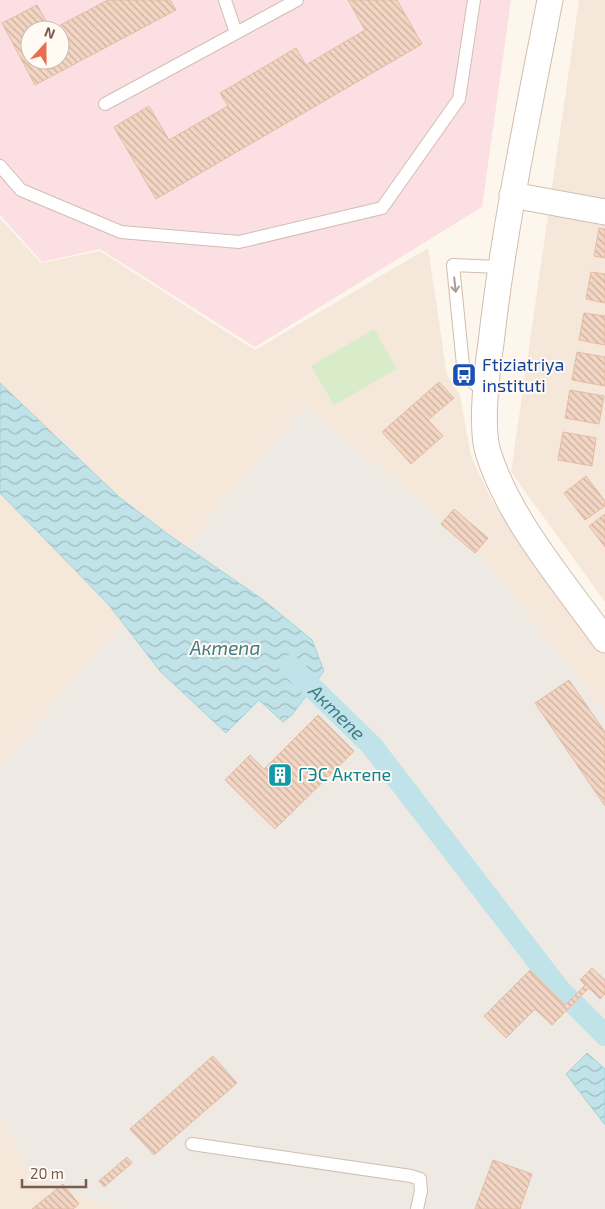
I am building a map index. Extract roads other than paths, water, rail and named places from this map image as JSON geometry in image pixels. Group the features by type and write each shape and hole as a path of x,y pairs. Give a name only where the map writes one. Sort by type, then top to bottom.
{"street":[{"path":"550,0 499,267 485,392 487,450 504,491 527,530 605,640"},
{"path":"512,195 605,212"}],"lane":[{"path":"225,0 236,33"},
{"path":"105,104 297,0"},
{"path":"0,166 21,190 120,232 239,242 382,208 459,99 474,0"},
{"path":"485,392 464,375 453,265 499,267"},
{"path":"192,1144 411,1176 420,1179 421,1191 417,1209"}],"water":[{"name":"Актепа","path":"0,383 119,497 169,535 262,599 312,640 324,671 292,715 283,722 259,700 226,733 160,671 109,605 0,493"},
{"path":"587,1053 605,1069 605,1125 566,1074"}],"waterway":[{"name":"Актепе","path":"290,666 372,746 559,989 605,1035"}],"place":[{"name":"Ftiziatriya instituti","path":"464,375"},
{"name":"ГЭС Актепe","path":"280,775"}]}
